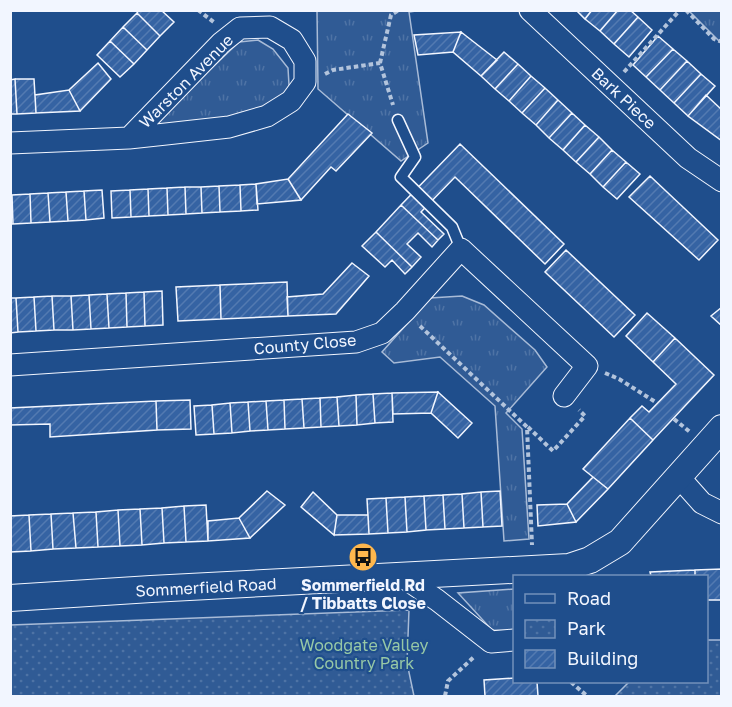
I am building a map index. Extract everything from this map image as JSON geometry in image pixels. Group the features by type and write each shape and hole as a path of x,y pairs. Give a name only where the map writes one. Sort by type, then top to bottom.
{"street":[{"name":"Bark Piece","path":"530,10 688,158 722,181"},
{"name":"Warston Avenue","path":"10,143 129,138 229,126 267,116 291,100 305,82 305,61 292,39 270,27 240,28 221,43 129,138"},
{"name":"County Close","path":"10,365 356,342 382,333 461,249"},
{"path":"461,249 587,366 564,396"},
{"name":"Sommerfield Road","path":"591,575 722,428"},
{"path":"678,476 702,503 722,513"},
{"name":"Sommerfield Road","path":"10,598 569,567 590,560 620,542"},
{"path":"403,577 491,642 513,640"}],"lane":[{"path":"398,120 415,156 401,177 452,227 461,249"}],"path":[{"path":"398,120 380,63 391,15 399,10"},
{"path":"611,86 680,10"},
{"path":"686,10 714,39 722,42"},
{"path":"305,82 333,70 380,63"},
{"path":"405,310 553,451 585,416 564,396"},
{"path":"587,366 619,379 657,403"},
{"path":"527,427 533,569"},
{"path":"445,696 448,681 491,642"},
{"path":"573,683 587,696"}],"green space":[{"path":"317,11 416,11 409,12 428,143 401,161 318,89"},
{"path":"689,11 721,11 721,43"},
{"path":"258,40 273,49 288,68 289,85 285,98 266,113 166,131 155,122 239,42"},
{"path":"462,296 484,305 535,350 547,367 506,413 522,429 529,539 504,541 495,406 440,357 394,363 382,352 430,298"},
{"path":"513,589 513,631 492,630 458,593"},
{"name":"Woodgate Valley Country Park","path":"409,610 407,663 414,696 11,696 11,625"},
{"path":"708,640 721,640 721,696 615,696 628,683 708,683"}],"building":[{"path":"139,10 161,10 174,22 160,36 137,13"},
{"path":"576,10 592,10 585,19"},
{"path":"592,10 618,10 600,31 585,19"},
{"path":"618,10 630,10 638,17 614,44 600,31"},
{"path":"137,13 160,36 147,50 123,27"},
{"path":"638,17 652,30 629,57 614,44"},
{"path":"123,27 147,50 134,64 110,41"},
{"path":"461,32 497,60 481,76 453,52"},
{"path":"461,32 453,52 418,55 414,35"},
{"path":"658,36 673,49 646,77 633,65"},
{"path":"110,41 134,64 120,77 97,55"},
{"path":"673,49 687,61 660,90 646,77"},
{"path":"504,52 518,64 495,89 481,76"},
{"path":"687,61 701,74 674,103 660,90"},
{"path":"98,63 111,79 80,111 69,90"},
{"path":"518,64 531,76 509,101 495,89"},
{"path":"701,74 715,86 688,116 674,103"},
{"path":"531,76 545,88 522,113 509,101"},
{"path":"15,79 17,114 10,114 10,80"},
{"path":"15,79 34,79 36,113 17,114"},
{"path":"545,88 558,100 536,125 522,113"},
{"path":"69,90 80,111 36,113 35,95"},
{"path":"706,95 722,110 722,141 688,116"},
{"path":"558,100 572,113 549,138 536,125"},
{"path":"572,113 585,125 563,150 549,138"},
{"path":"348,114 372,133 336,171 331,167 301,200 288,179"},
{"path":"585,125 599,137 576,162 563,150"},
{"path":"599,137 612,150 590,174 576,162"},
{"path":"460,144 564,244 545,264 455,177 421,212 444,234 438,240 401,205"},
{"path":"612,150 626,162 603,187 590,174"},
{"path":"626,162 640,174 617,199 603,187"},
{"path":"650,176 718,240 699,260 629,197"},
{"path":"288,179 301,200 257,204 256,184"},
{"path":"256,184 258,210 241,211 240,185"},
{"path":"240,185 241,211 220,212 219,186"},
{"path":"219,186 220,212 202,213 201,187"},
{"path":"185,187 201,187 202,213 186,214"},
{"path":"185,187 186,214 168,215 167,188"},
{"path":"167,188 168,215 149,216 148,189"},
{"path":"148,189 149,216 131,217 130,190"},
{"path":"102,190 104,218 86,220 84,191"},
{"path":"130,190 131,217 112,218 111,191"},
{"path":"84,191 86,220 68,221 66,192"},
{"path":"66,192 68,221 50,222 48,193"},
{"path":"48,193 50,222 31,223 30,194"},
{"path":"30,194 31,223 13,224 12,195"},
{"path":"10,195 12,195 13,224 10,224"},
{"path":"401,205 438,240 432,247 418,233 407,244 421,257 412,267 376,232"},
{"path":"376,232 412,267 405,274 392,260 385,267 362,246"},
{"path":"566,250 635,315 614,337 545,272"},
{"path":"352,263 369,276 336,314 288,316 287,297 323,294"},
{"path":"287,282 288,316 221,319 220,285"},
{"path":"220,285 221,319 178,321 176,287"},
{"path":"162,291 163,325 145,326 144,292"},
{"path":"144,292 145,326 127,327 126,293"},
{"path":"126,293 127,327 109,328 107,294"},
{"path":"107,294 109,328 91,329 89,295"},
{"path":"89,295 91,329 73,330 71,296"},
{"path":"52,296 71,296 73,330 54,330"},
{"path":"52,296 54,330 36,331 34,297"},
{"path":"34,297 36,331 18,332 16,298"},
{"path":"10,298 16,298 18,332 10,333"},
{"path":"722,307 722,326 711,316"},
{"path":"647,313 675,338 653,362 626,336"},
{"path":"675,338 714,375 653,440 630,418 642,406 649,412 676,384 653,362"},
{"path":"438,392 431,413 393,414 392,393"},
{"path":"438,392 472,423 458,438 431,413"},
{"path":"392,393 393,422 375,423 373,394"},
{"path":"373,394 375,423 357,425 356,395"},
{"path":"356,395 357,425 339,426 337,397"},
{"path":"337,397 339,426 321,427 320,398"},
{"path":"320,398 321,427 304,428 302,399"},
{"path":"302,399 304,428 285,429 284,400"},
{"path":"190,400 191,429 157,430 156,401"},
{"path":"284,400 285,429 268,430 266,401"},
{"path":"156,401 157,430 50,437 50,424 10,425 10,408"},
{"path":"266,401 268,430 250,431 248,402"},
{"path":"248,402 250,431 232,433 230,403"},
{"path":"230,403 232,433 214,434 212,405"},
{"path":"212,405 214,434 196,435 194,406"},
{"path":"630,418 653,440 608,489 583,469"},
{"path":"593,477 608,489 576,522 567,504"},
{"path":"267,491 285,505 250,538 239,518"},
{"path":"500,491 502,526 483,527 481,492"},
{"path":"313,492 337,515 334,535 301,507"},
{"path":"481,492 483,527 464,528 462,494"},
{"path":"462,494 464,528 445,529 443,495"},
{"path":"443,495 445,529 426,530 424,496"},
{"path":"424,496 426,530 407,532 405,497"},
{"path":"405,497 407,532 388,533 386,498"},
{"path":"386,498 388,533 369,534 367,499"},
{"path":"567,504 576,522 538,526 537,505"},
{"path":"206,505 208,541 186,542 184,506"},
{"path":"184,506 186,542 164,543 162,508"},
{"path":"162,508 164,543 142,545 140,509"},
{"path":"140,509 142,545 120,546 118,510"},
{"path":"118,510 120,546 98,547 96,512"},
{"path":"96,512 98,547 76,548 73,513"},
{"path":"73,513 76,548 53,549 51,514"},
{"path":"51,514 53,549 31,551 29,515"},
{"path":"29,515 31,551 10,552 10,516"},
{"path":"337,515 368,515 369,534 334,535"},
{"path":"239,518 250,538 208,541 208,521"},
{"path":"722,569 722,600 708,600 708,575 695,575 695,570"},
{"path":"695,570 695,575 651,575 650,572"},
{"path":"513,678 513,683 537,683 538,696 485,696 484,680"}],"place":[{"name":"Sommerfield Rd / Tibbatts Close","path":"363,557"}]}
